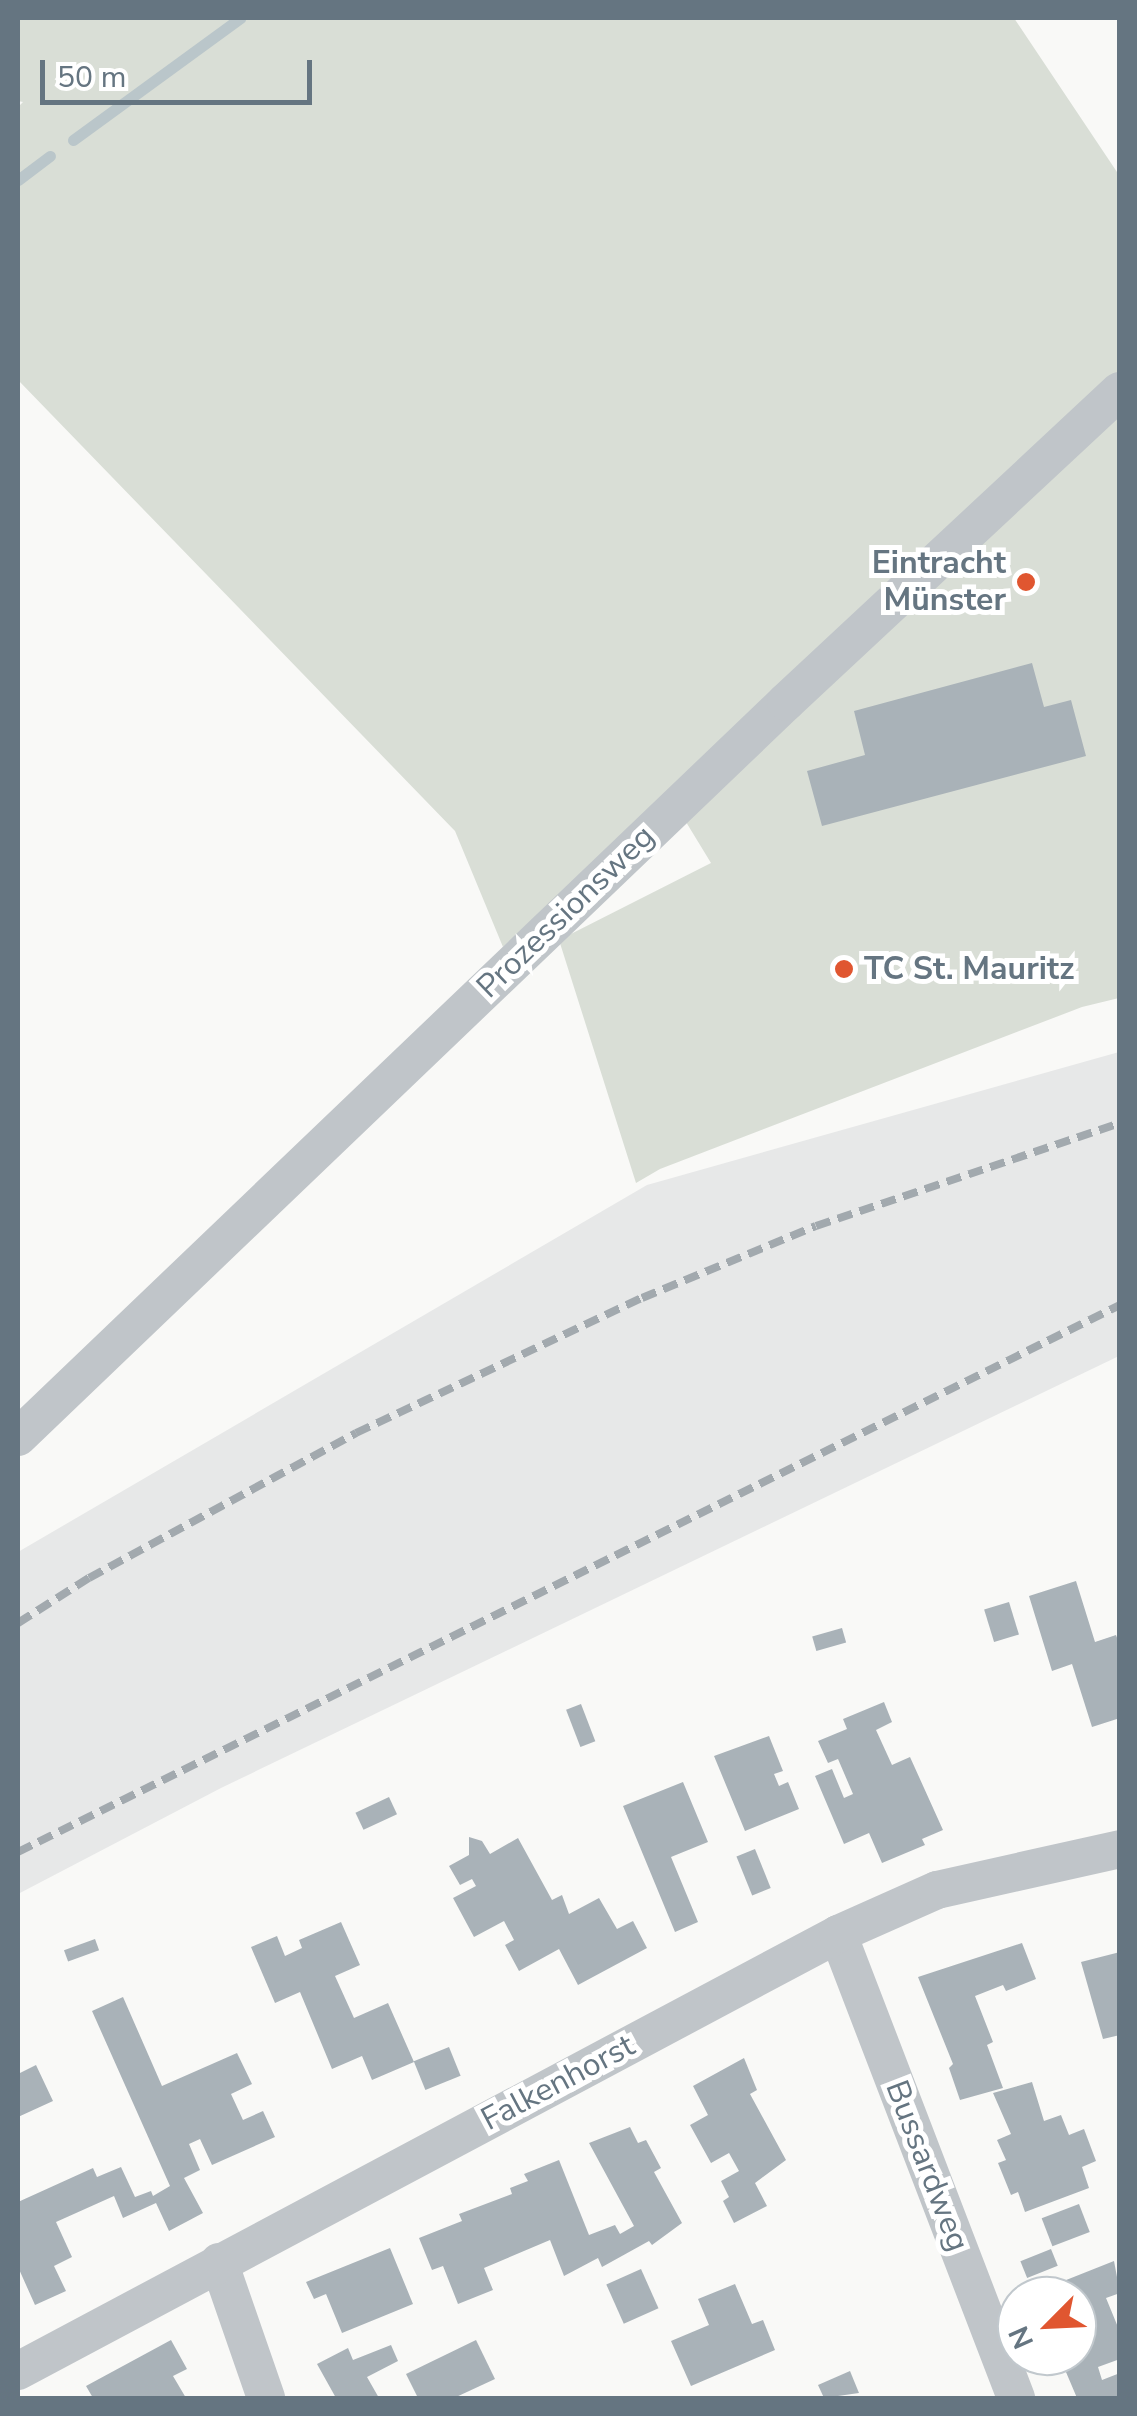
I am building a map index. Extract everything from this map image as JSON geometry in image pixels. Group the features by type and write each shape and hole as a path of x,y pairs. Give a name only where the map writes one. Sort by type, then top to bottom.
{"street":[{"name":"Prozessionsweg","path":"18,1438 772,715 1120,390"},
{"name":"Falkenhorst","path":"18,2371 838,1934 937,1890 1120,1849"},
{"name":"Bussardweg","path":"838,1934 1016,2398"},
{"path":"218,2262 266,2398"}],"shaded area":[{"path":"18,18 1014,18 1119,175 1119,374 503,947 455,831 18,380 18,107 23,102 18,101"},
{"name":"TC St. Mauritz","path":"1119,406 1119,998 1082,1007 660,1169 636,1183 559,940 711,863 686,822"},
{"path":"1119,1052 1119,1356 221,1788 18,1894 18,1552 647,1185"}],"building":[{"path":"1032,663 1044,707 1071,700 1086,756 822,826 807,771 865,755 854,711"},
{"path":"1076,1581 1095,1642 1116,1635 1120,1646 1120,1718 1092,1727 1072,1664 1052,1671 1029,1596"},
{"path":"1009,1602 1019,1635 994,1642 984,1610"},
{"path":"842,1628 846,1642 816,1651 812,1637"},
{"path":"884,1702 892,1722 876,1730 892,1765 910,1757 943,1830 922,1839 925,1845 882,1863 869,1833 844,1844 815,1776 832,1769 844,1798 853,1794 838,1759 828,1763 818,1741 847,1729 843,1719"},
{"path":"581,1704 595,1741 580,1747 566,1710"},
{"path":"769,1736 783,1771 774,1774 779,1786 788,1782 799,1809 745,1831 714,1756"},
{"path":"683,1782 708,1842 671,1857 698,1922 675,1932 623,1806"},
{"path":"389,1797 397,1814 363,1830 355,1813"},
{"path":"469,1837 482,1841 490,1854 518,1838 552,1900 562,1895 569,1914 599,1898 617,1929 633,1921 647,1948 578,1985 559,1949 519,1971 505,1945 514,1940 504,1921 474,1937 453,1898 476,1886 472,1879 460,1885 449,1866 469,1855"},
{"path":"755,1849 771,1888 752,1895 736,1856"},
{"path":"341,1922 360,1965 335,1976 354,2018 388,2003 414,2062 372,2080 362,2056 332,2069 300,1992 275,2003 251,1947 277,1936 285,1956 302,1948 299,1940"},
{"path":"95,1939 99,1950 68,1962 64,1950"},
{"path":"1022,1943 1036,1979 1006,1991 1003,1985 975,1996 993,2042 987,2045 1003,2088 960,2100 949,2068 953,2064 918,1977"},
{"path":"1120,1952 1120,2035 1103,2039 1081,1962"},
{"path":"123,1997 162,2086 237,2053 252,2084 231,2094 243,2120 263,2111 275,2137 212,2165 200,2139 189,2144 200,2170 184,2178 203,2213 169,2231 156,2203 123,2218 114,2196 56,2222 72,2257 54,2266 66,2291 35,2305 18,2267 18,2202 93,2168 97,2177 121,2167 135,2197 151,2191 153,2196 170,2186 92,2011"},
{"path":"449,2047 461,2076 425,2090 414,2061"},
{"path":"744,2058 757,2090 750,2094 786,2160 755,2183 767,2206 734,2223 723,2201 729,2197 721,2181 739,2171 729,2153 711,2163 690,2125 708,2115 693,2086"},
{"path":"36,2065 53,2101 18,2117 18,2068 20,2073"},
{"path":"1032,2082 1044,2121 1061,2115 1069,2135 1084,2129 1096,2161 1082,2167 1089,2188 1025,2212 1018,2192 1011,2195 998,2163 1006,2160 997,2140 1011,2134 993,2093"},
{"path":"630,2127 638,2143 646,2140 661,2168 654,2172 682,2223 652,2245 649,2241 602,2267 598,2258 564,2276 550,2240 484,2268 493,2290 458,2304 443,2266 432,2270 419,2238 462,2221 459,2214 512,2194 510,2188 528,2181 524,2174 559,2160 589,2235 615,2225 620,2234 634,2226 589,2143"},
{"path":"1079,2204 1090,2232 1052,2246 1042,2218"},
{"path":"390,2248 413,2304 342,2333 326,2294 314,2299 306,2282"},
{"path":"1051,2249 1058,2266 1026,2276 1020,2261"},
{"path":"1114,2261 1120,2293 1106,2298 1120,2332 1120,2359 1098,2367 1102,2380 1120,2373 1120,2398 1077,2398 1068,2376 1097,2376 1097,2276 1076,2276"},
{"path":"641,2269 658,2308 624,2324 606,2284"},
{"path":"735,2284 752,2324 763,2320 775,2350 691,2386 671,2341 709,2325 698,2299"},
{"path":"171,2340 187,2369 173,2376 186,2398 93,2398 86,2386"},
{"path":"476,2340 495,2379 454,2398 418,2398 406,2374"},
{"path":"391,2345 398,2361 367,2377 379,2398 336,2398 317,2364 348,2348 353,2360"},
{"path":"850,2371 859,2393 824,2398 818,2385"}],"waterway":[{"path":"73,140 240,18"},
{"path":"18,180 50,156"}],"railway":[{"path":"18,1623 89,1578 356,1433 642,1298 816,1226 1120,1123"},
{"path":"18,1852 1120,1305"}],"place":[{"name":"Eintracht Münster","path":"1026,582"},
{"name":"TC St. Mauritz","path":"844,969"}]}
